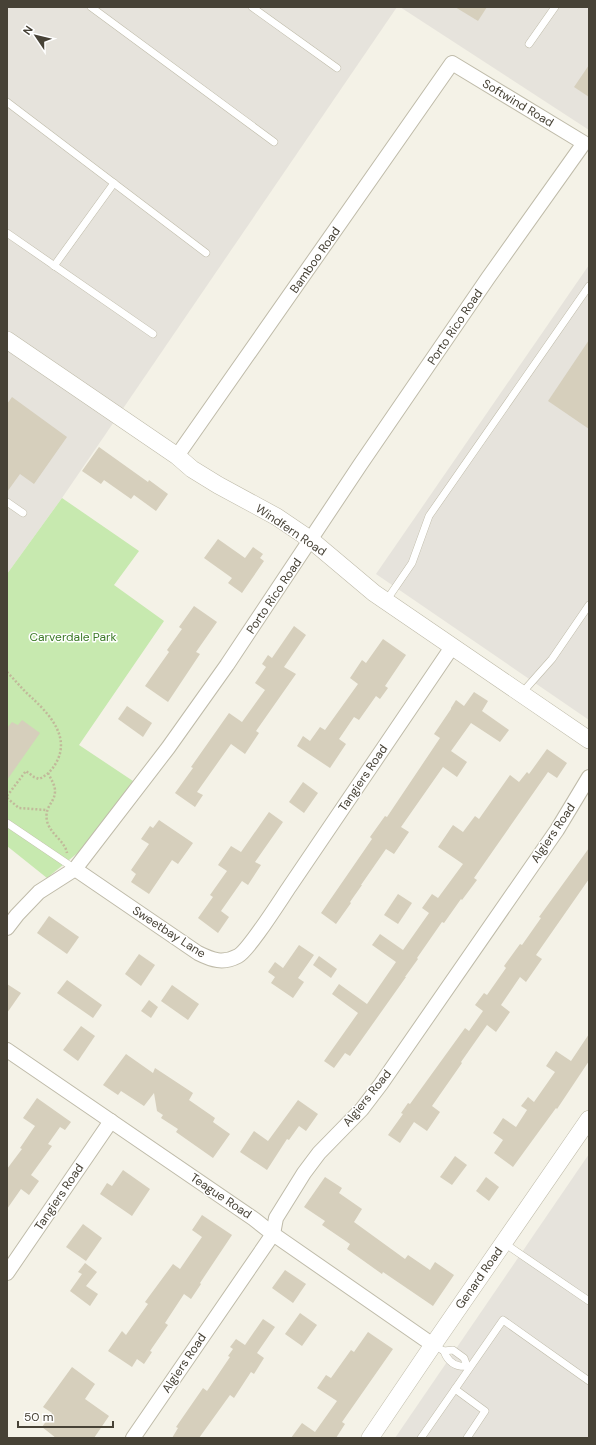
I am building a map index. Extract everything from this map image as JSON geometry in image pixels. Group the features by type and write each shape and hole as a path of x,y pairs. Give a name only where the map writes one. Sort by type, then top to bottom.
{"street":[{"name":"Softwind Road","path":"452,63 584,143"},
{"name":"Bamboo Road","path":"177,456 249,356 452,63"},
{"name":"Porto Rico Road","path":"7,928 16,914 39,892 75,869 173,742 227,665 479,291 584,143"},
{"name":"Windfern Road","path":"7,340 177,456 192,469 277,517 311,540 374,593 589,740"},
{"name":"Tangiers Road","path":"274,909 452,647"},
{"name":"Algiers Road","path":"132,1438 272,1234 276,1218 304,1173 319,1152 362,1109 381,1084 557,830 589,777"},
{"name":"Sweetbay Lane","path":"75,869 198,953 222,962 239,956 274,909"},
{"name":"Teague Road","path":"7,1050 254,1219 272,1234 438,1348"},
{"name":"Tangiers Road","path":"7,1273 111,1121"},
{"name":"Genard Road","path":"370,1438 438,1348 504,1243 585,1129"}],"lane":[{"path":"92,7 274,142"},
{"path":"252,7 337,68"},
{"path":"529,44 555,7"},
{"path":"7,102 206,253"},
{"path":"54,266 114,183"},
{"path":"7,233 153,334"},
{"path":"386,601 412,563 429,516 589,286"},
{"path":"7,502 23,513"},
{"path":"521,694 552,659 589,605"},
{"path":"7,822 75,869"},
{"path":"504,1243 589,1301"},
{"path":"421,1438 455,1389 468,1367 503,1320 589,1381"},
{"path":"438,1348 453,1350 464,1358 468,1367"},
{"path":"455,1389 486,1411 467,1438"}],"path":[{"path":"7,672 43,709 56,728 60,739 61,750 56,763 48,773 39,779 26,771 7,797 19,808 46,810"},
{"path":"48,773 55,792 46,810 49,826 67,851"}],"shaded area":[{"path":"7,7 397,7 62,498 7,574"},
{"path":"400,7 589,7 589,130"},
{"path":"589,265 589,720 376,574"},
{"path":"589,1154 589,1438 395,1438"}],"green space":[{"name":"Carverdale Park","path":"62,498 139,551 114,585 164,621 79,745 135,783 80,851 47,878 7,846 7,574"}],"building":[{"path":"455,7 487,7 478,21"},
{"path":"589,65 589,97 574,87"},
{"path":"589,340 589,429 548,401"},
{"path":"12,397 67,437 34,484 20,474 7,492 7,404"},
{"path":"99,447 148,482 149,480 168,494 156,511 134,495 131,499 104,480 101,484 82,471"},
{"path":"218,539 245,558 253,547 263,554 260,558 264,561 242,593 228,583 232,578 204,558"},
{"path":"194,606 217,622 196,652 200,654 168,702 145,686 169,652 167,650 182,629 179,627"},
{"path":"294,626 306,635 284,667 296,674 256,731 259,733 245,754 231,744 197,792 203,795 195,807 175,793 193,768 191,767 229,713 242,722 265,690 255,683 266,667 262,664 268,655 272,658"},
{"path":"383,639 406,655 385,686 388,688 380,699 376,696 359,720 354,717 339,739 346,744 330,768 297,746 303,736 310,741 320,727 325,730 358,684 350,678 362,660 366,663"},
{"path":"474,692 488,701 482,711 509,730 500,742 471,723 451,751 467,762 457,777 443,767 401,827 409,832 394,854 386,849 336,924 321,913 372,839 370,837 385,816 387,817 440,738 434,734 456,700 464,706"},
{"path":"127,706 152,723 143,737 118,719"},
{"path":"22,720 40,733 7,780 7,728 12,722 18,725"},
{"path":"547,749 567,763 557,778 548,772 474,878 477,880 444,923 442,922 417,958 418,959 406,977 350,1056 345,1053 334,1068 324,1061 358,1013 332,994 339,984 367,1004 396,962 372,945 380,934 403,950 429,913 422,908 432,894 438,898 463,864 438,847 453,825 463,832 475,816 479,819 510,775 519,782 527,772 529,774"},
{"path":"303,782 318,793 304,813 289,802"},
{"path":"269,812 283,822 255,862 261,865 248,885 242,881 221,911 229,917 218,933 198,918 213,897 210,895 227,871 218,865 231,846 241,852"},
{"path":"159,820 193,843 178,864 172,860 149,894 131,882 136,874 131,870 149,844 141,839 150,826 153,828"},
{"path":"589,848 589,879 536,955 542,959 526,982 520,977 501,1005 510,1012 496,1032 487,1025 432,1106 440,1112 427,1131 414,1122 400,1143 388,1135 403,1114 401,1113 408,1103 410,1104 465,1028 469,1031 483,1011 475,1005 484,993 487,995 506,968 504,966 520,944 522,945 541,918 539,917"},
{"path":"398,894 412,903 398,924 384,915"},
{"path":"49,916 79,937 67,954 37,933"},
{"path":"299,945 314,955 298,978 304,982 293,998 271,983 275,977 268,972 275,962 283,968"},
{"path":"139,954 155,965 141,986 125,974"},
{"path":"319,956 337,969 331,978 313,965"},
{"path":"67,980 102,1005 93,1018 57,993"},
{"path":"7,984 21,993 7,1013"},
{"path":"172,985 199,1004 188,1020 161,1001"},
{"path":"149,1000 158,1007 151,1018 141,1011"},
{"path":"81,1026 95,1036 78,1061 63,1050"},
{"path":"589,1034 589,1061 557,1109 556,1108 513,1167 494,1153 503,1140 493,1133 503,1118 516,1127 527,1110 521,1106 528,1097 534,1102 555,1072 546,1066 556,1051 571,1061"},
{"path":"126,1054 153,1073 155,1068 193,1093 189,1100 215,1118 213,1122 230,1134 213,1158 176,1132 178,1129 161,1118 163,1115 157,1111 154,1093 144,1106 121,1091 118,1095 103,1085"},
{"path":"37,1098 71,1122 65,1130 60,1127 48,1144 52,1146 31,1175 39,1181 29,1195 21,1189 7,1209 7,1169 22,1149 20,1148 35,1126 23,1118"},
{"path":"298,1100 318,1114 306,1131 299,1126 289,1140 287,1139 267,1170 240,1152 254,1131 268,1141"},
{"path":"455,1156 467,1165 452,1185 440,1177"},
{"path":"123,1170 150,1189 132,1216 100,1194 107,1183 112,1186"},
{"path":"325,1177 342,1188 339,1193 362,1209 354,1222 405,1259 408,1255 430,1270 435,1262 454,1275 433,1306 383,1272 382,1274 347,1249 350,1244 322,1225 325,1221 304,1207"},
{"path":"486,1177 499,1187 489,1201 476,1191"},
{"path":"202,1215 232,1235 191,1299 184,1294 165,1323 168,1325 150,1351 152,1352 144,1364 137,1359 132,1367 108,1351 122,1331 126,1335 148,1304 145,1302 173,1264 180,1269 202,1237 192,1230"},
{"path":"83,1224 102,1238 86,1261 66,1247"},
{"path":"85,1263 97,1272 86,1286 98,1294 90,1306 70,1291 82,1274 78,1272"},
{"path":"285,1270 306,1284 293,1303 272,1288"},
{"path":"300,1313 317,1325 302,1346 285,1334"},
{"path":"263,1319 275,1327 257,1353 264,1358 254,1374 251,1372 234,1398 230,1395 199,1438 172,1438 178,1428 176,1427 203,1388 207,1391 230,1357 228,1356 233,1349 230,1347 236,1339 245,1345"},
{"path":"368,1332 393,1349 342,1422 345,1424 336,1438 291,1438 302,1423 315,1432 337,1401 317,1388 326,1375 331,1378 351,1350 354,1352"},
{"path":"72,1367 95,1384 85,1399 109,1416 94,1438 56,1438 42,1427 52,1413 43,1407"}]}
